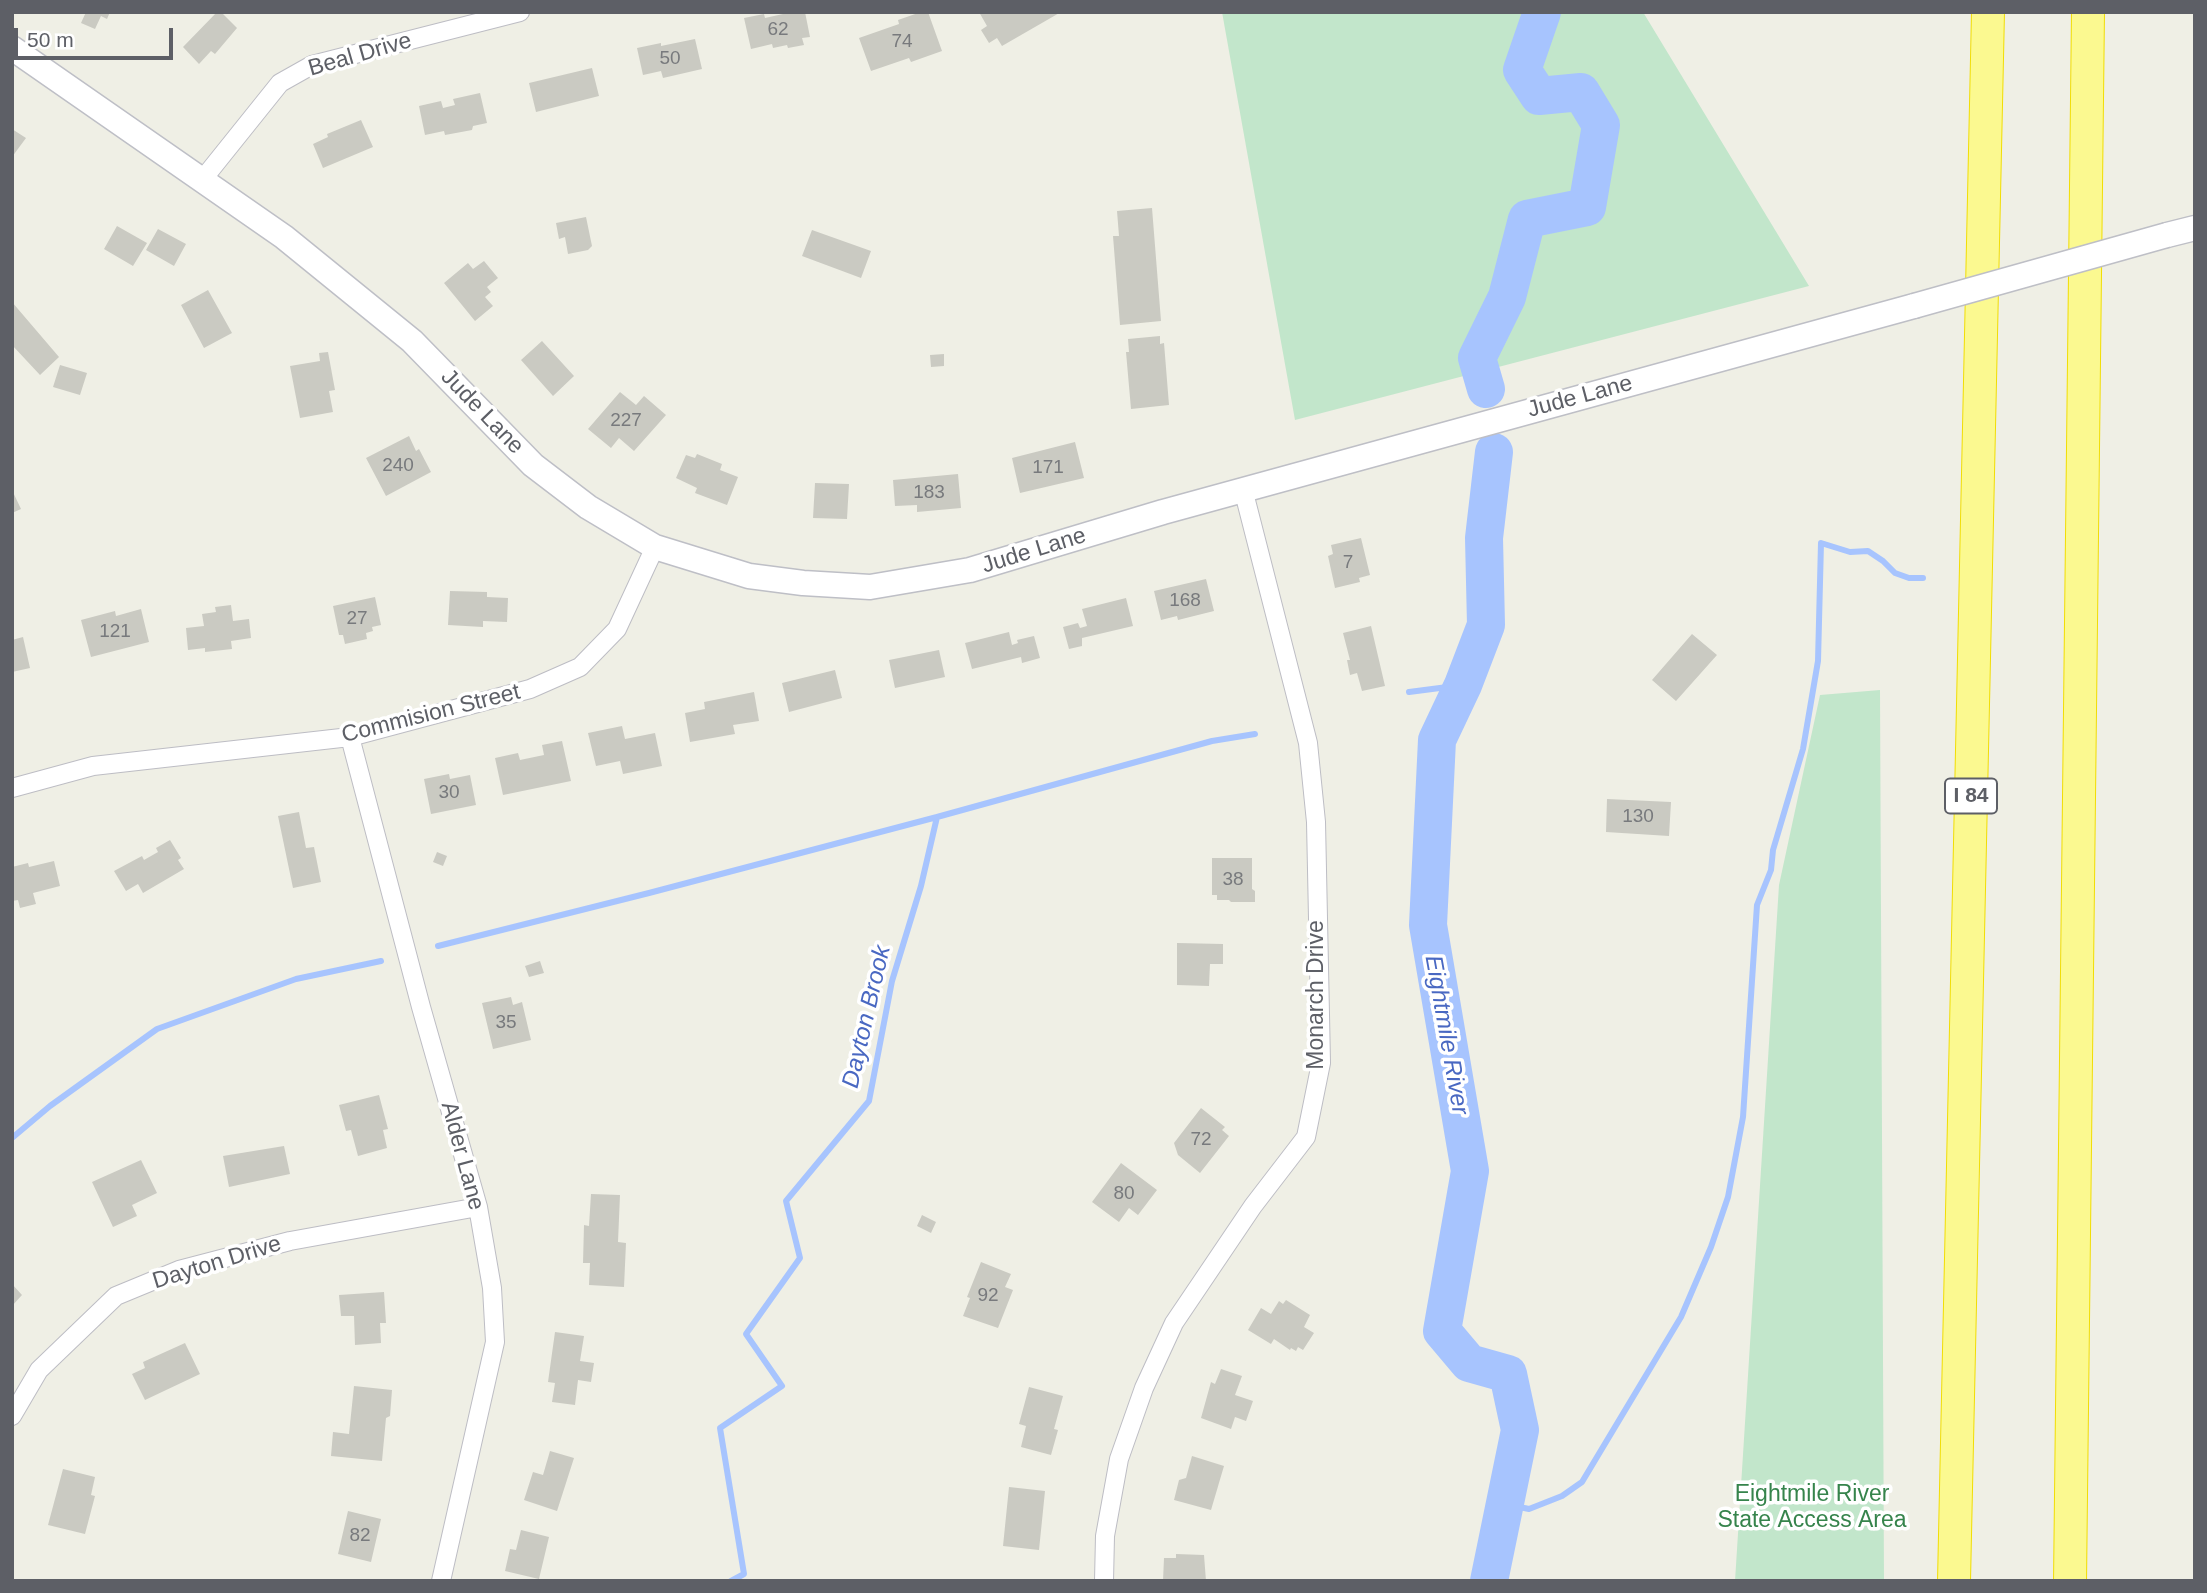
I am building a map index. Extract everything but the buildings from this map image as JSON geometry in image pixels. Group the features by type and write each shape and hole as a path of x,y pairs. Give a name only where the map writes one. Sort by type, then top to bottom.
{"highway":[{"name":"I 84","path":"1954,1581 1988,12"},
{"path":"2070,1581 2088,12"}],"street":[{"name":"Beal Drive","path":"203,179 280,83 312,65 520,12"},
{"name":"Jude Lane","path":"12,48 284,237 412,341 533,465 587,507 655,547 749,576 803,583 870,587 970,570 1243,489 2195,228"},
{"name":"Monarch Drive","path":"1104,1581 1105,1536 1119,1459 1144,1388 1174,1323 1253,1206 1306,1137 1321,1063 1316,822 1308,743 1243,489"},
{"name":"Commision Street","path":"12,788 93,766 351,737 530,689 580,667 617,629 655,547"},
{"name":"Alder Lane","path":"351,737 421,1007 478,1207 492,1288 495,1342 441,1581"},
{"name":"Dayton Drive","path":"12,1416 39,1370 116,1296 179,1270 290,1241 478,1207"}],"green space":[{"path":"1222,12 1643,12 1809,286 1295,420"},
{"name":"Eightmile River State Access Area","path":"1880,690 1884,1581 1735,1581 1779,885 1820,695"}],"waterway":[{"name":"Eightmile River","path":"1486,389 1477,358 1507,297 1527,219 1587,207 1601,125 1581,92 1539,96 1522,70 1542,12"},
{"name":"Eightmile River","path":"1489,1581 1520,1430 1508,1374 1469,1363 1442,1331 1470,1171 1428,925 1437,740 1463,685 1486,625 1484,538 1494,452"},
{"path":"1505,1504 1529,1509 1562,1496 1582,1482 1681,1317 1711,1247 1728,1197 1743,1117 1757,905 1771,870 1773,850 1803,749 1818,661 1821,543 1850,552 1868,551 1895,573 1909,578 1923,578"},
{"name":"Dayton Brook","path":"1409,692 1463,685"},
{"name":"Dayton Brook","path":"731,1581 744,1574 720,1428 782,1386 746,1334 800,1258 786,1201 869,1101 892,981 921,886 937,817 1212,741 1255,734"},
{"path":"438,946 937,817"},
{"path":"12,1138 50,1106 157,1029 296,979 381,961"}]}
